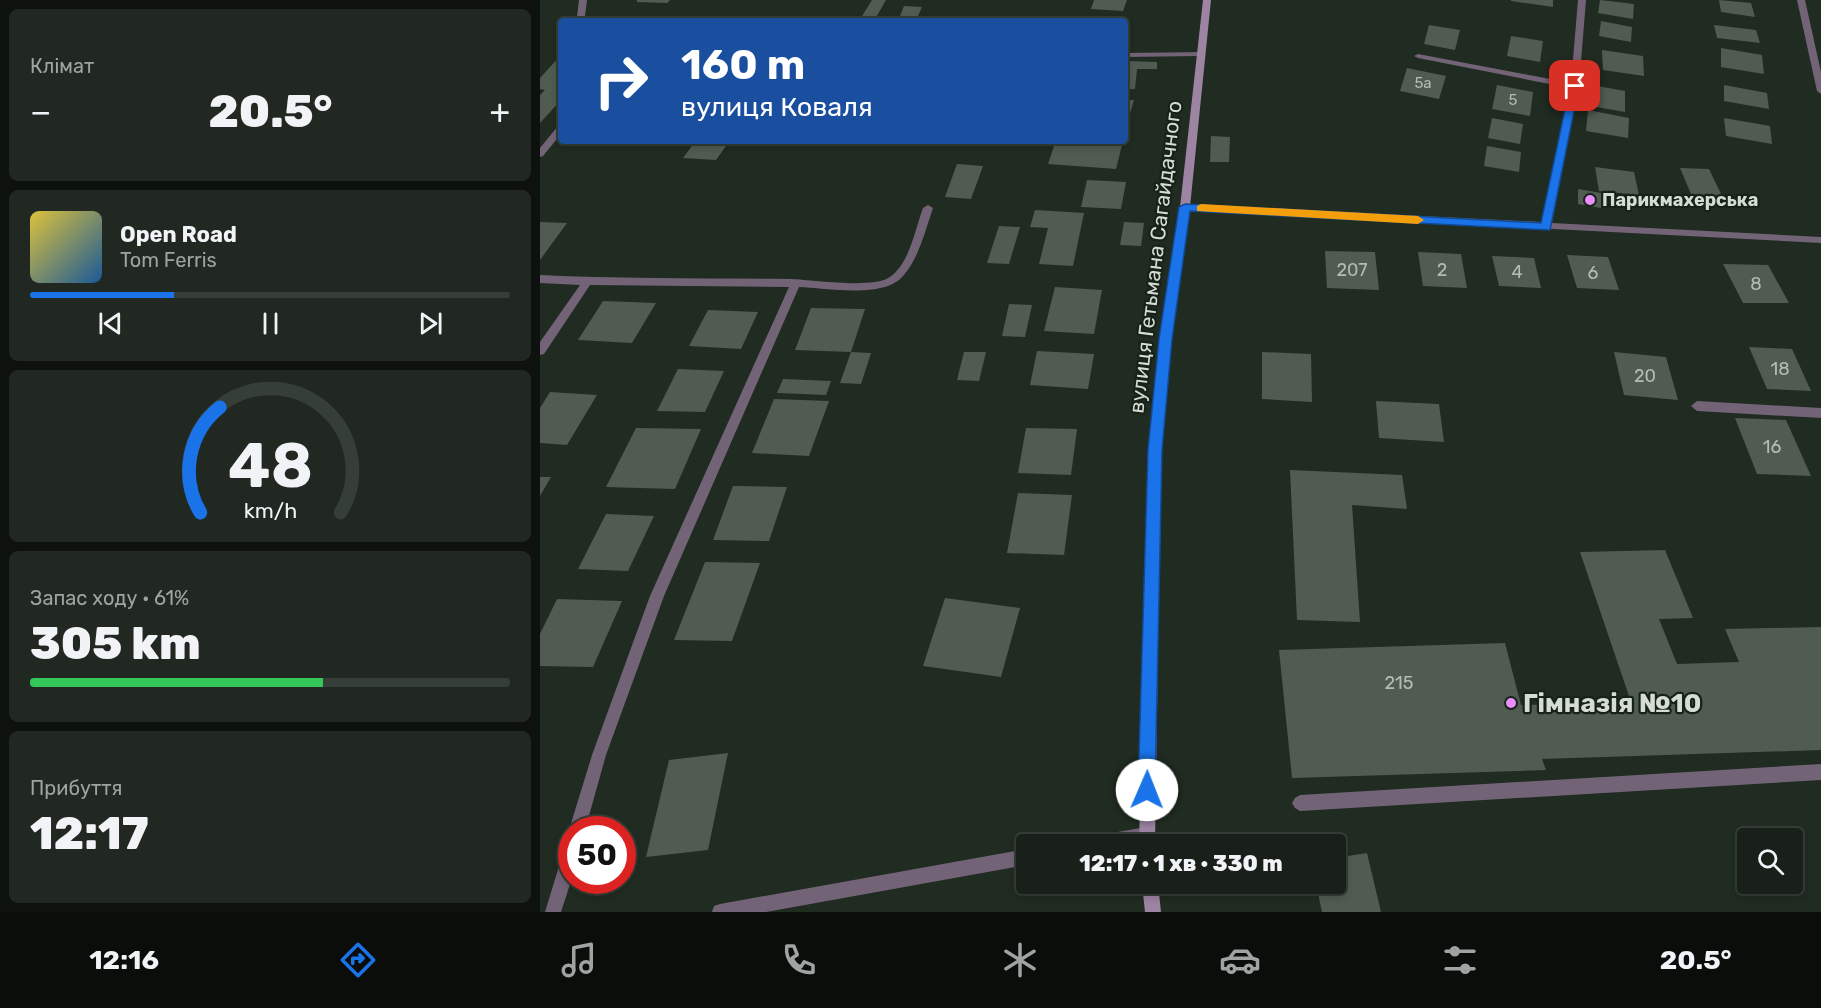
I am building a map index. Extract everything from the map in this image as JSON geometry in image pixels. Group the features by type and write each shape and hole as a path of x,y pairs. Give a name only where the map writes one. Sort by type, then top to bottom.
{"main road":[{"name":"вулиця Гетьмана Сагайдачного","path":"1146,834 1155,450 1166,339 1185,207 1207,0"},
{"path":"1151,894 1153,912"}],"street":[{"path":"582,18 583,0"},
{"path":"1546,227 1575,86 1582,0"},
{"path":"1801,0 1821,91"},
{"path":"1128,55 1201,54"},
{"path":"1418,56 1575,86"},
{"path":"540,154 558,132"},
{"path":"1185,207 1821,240"},
{"path":"540,279 586,282 796,283 872,286 889,283 899,276 906,266 928,208"},
{"path":"540,351 586,282"},
{"path":"581,816 599,755 657,596 796,283"},
{"path":"1696,406 1821,413"},
{"path":"1300,804 1821,772"},
{"path":"720,912 1016,859"},
{"path":"554,912 559,894"}],"building":[{"path":"637,0 670,0 667,3 637,2"},
{"path":"872,0 886,0 876,18 861,18"},
{"path":"1094,0 1127,0 1123,11 1091,9"},
{"path":"1553,0 1553,7 1511,1"},
{"path":"1600,0 1634,4 1633,19 1598,13"},
{"path":"1719,0 1751,3 1755,17 1721,12"},
{"path":"904,6 922,7 918,16 949,17 948,18 899,18"},
{"path":"1601,21 1632,27 1631,42 1599,36"},
{"path":"1429,25 1460,30 1455,50 1424,44"},
{"path":"1714,25 1756,30 1760,43 1717,38"},
{"path":"1511,36 1543,41 1540,62 1507,56"},
{"path":"1721,48 1762,55 1764,74 1721,67"},
{"path":"1602,50 1643,56 1644,76 1603,70"},
{"path":"558,58 558,103 540,123 540,95 545,90 540,89 540,78"},
{"path":"1128,61 1157,62 1157,69 1137,69 1135,89 1128,89"},
{"path":"1407,68 1446,76 1439,99 1400,91"},
{"path":"1586,84 1625,91 1625,112 1585,105"},
{"path":"1497,85 1533,92 1530,116 1492,109"},
{"path":"1724,85 1767,93 1769,109 1724,101"},
{"path":"1128,100 1134,100 1128,121"},
{"path":"1588,110 1629,118 1628,138 1586,131"},
{"path":"1492,118 1523,124 1520,144 1488,138"},
{"path":"1724,118 1770,126 1772,144 1726,136"},
{"path":"1211,136 1230,137 1229,162 1210,162"},
{"path":"693,144 726,146 716,160 683,158"},
{"path":"1055,144 1122,144 1116,169 1048,164"},
{"path":"1487,146 1521,152 1519,172 1484,166"},
{"path":"957,164 983,166 971,199 945,197"},
{"path":"1595,167 1634,172 1639,195 1599,191"},
{"path":"1680,168 1709,169 1722,196 1691,194"},
{"path":"1087,180 1126,182 1121,209 1081,207"},
{"path":"1578,189 1601,193 1601,208 1578,204"},
{"path":"1035,210 1084,213 1073,266 1039,264 1048,228 1030,227"},
{"path":"540,222 567,223 540,260"},
{"path":"1124,222 1144,223 1141,246 1120,245"},
{"path":"999,226 1020,227 1009,264 987,263"},
{"path":"1325,251 1375,252 1379,290 1327,288"},
{"path":"1418,252 1461,254 1467,288 1423,286"},
{"path":"1567,255 1608,257 1619,290 1577,288"},
{"path":"1492,256 1534,258 1541,288 1499,286"},
{"path":"1723,264 1768,265 1789,303 1743,303"},
{"path":"1055,287 1102,290 1094,334 1044,331"},
{"path":"603,301 656,303 632,343 578,340"},
{"path":"1009,304 1032,305 1025,337 1002,336"},
{"path":"811,308 865,309 851,352 795,350"},
{"path":"708,310 758,312 741,349 689,346"},
{"path":"1749,347 1792,349 1811,391 1767,389"},
{"path":"1037,351 1094,354 1088,389 1030,385"},
{"path":"851,352 871,353 861,384 840,383"},
{"path":"964,352 986,352 979,381 957,380"},
{"path":"1262,352 1311,354 1312,402 1262,399"},
{"path":"1614,352 1666,357 1678,400 1624,395"},
{"path":"678,369 724,371 705,412 657,411"},
{"path":"783,379 831,381 826,395 777,393"},
{"path":"550,392 597,395 567,445 540,443 540,408"},
{"path":"774,399 829,401 809,456 752,453"},
{"path":"1376,401 1439,404 1444,442 1379,438"},
{"path":"1735,418 1786,420 1811,476 1757,474"},
{"path":"636,428 701,429 675,489 606,487"},
{"path":"1026,428 1077,429 1071,475 1018,473"},
{"path":"1290,470 1402,475 1407,509 1352,505 1360,622 1297,620"},
{"path":"540,477 551,477 540,496"},
{"path":"733,486 787,487 769,541 713,540"},
{"path":"1018,493 1072,495 1064,555 1007,553"},
{"path":"606,514 654,516 628,571 578,569"},
{"path":"1665,550 1693,618 1659,619 1677,664 1739,662 1725,629 1821,627 1821,750 1542,759 1546,770 1292,778 1279,650 1505,643 1521,705 1631,702 1580,552"},
{"path":"705,562 760,563 732,641 674,640"},
{"path":"945,598 1020,608 1001,677 923,666"},
{"path":"557,599 622,601 593,667 540,666 540,634"},
{"path":"728,753 708,850 646,857 669,760"},
{"path":"1367,853 1381,912 1322,912 1318,894 1346,894 1346,856"}],"slow traffic":[{"path":"1201,208 1418,220"}],"place":[{"name":"Парикмахерська","path":"1590,200"},
{"name":"Гімназія №10","path":"1511,703"}],"route":[{"path":"1147,790 1155,450 1166,339 1185,207 1546,227 1575,86"}]}
